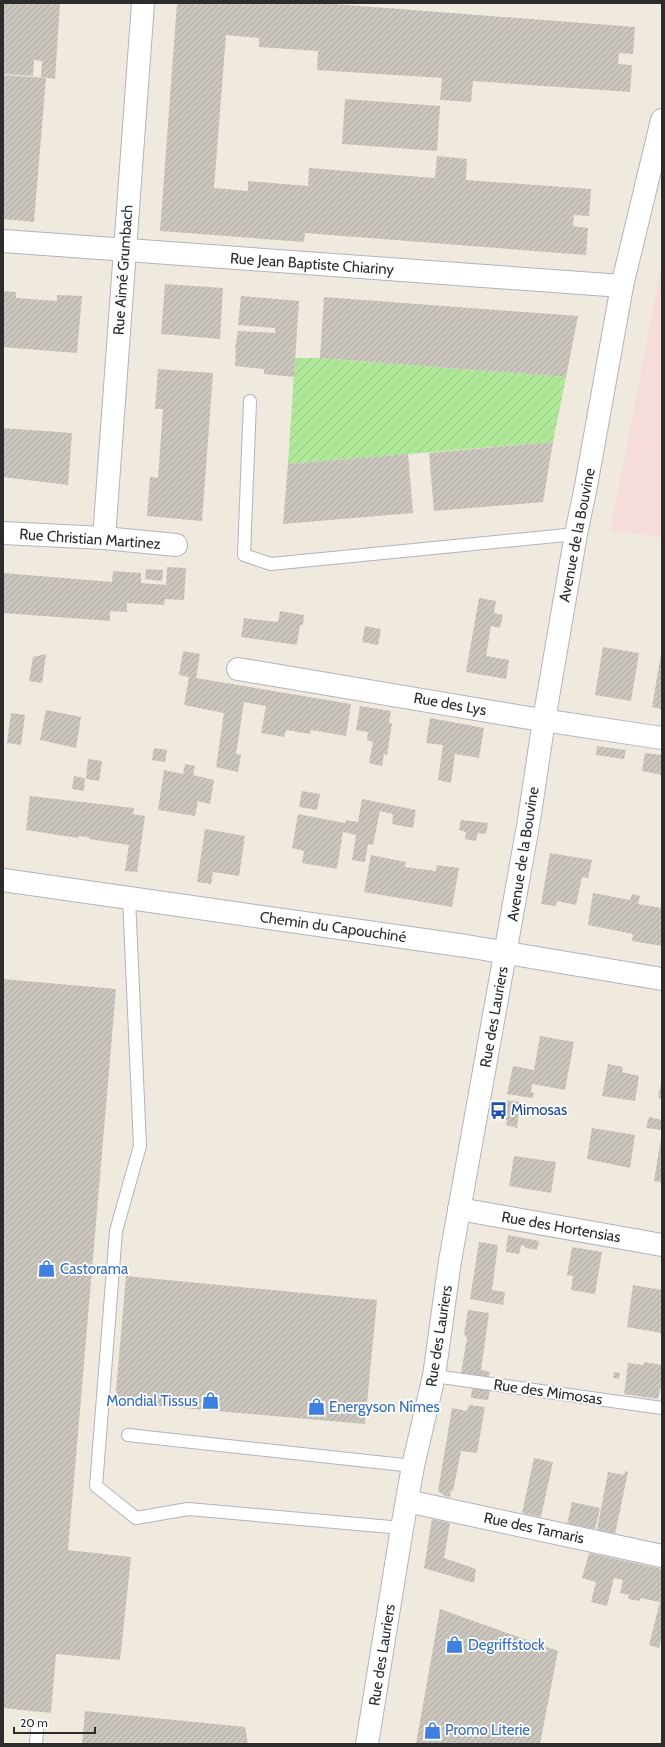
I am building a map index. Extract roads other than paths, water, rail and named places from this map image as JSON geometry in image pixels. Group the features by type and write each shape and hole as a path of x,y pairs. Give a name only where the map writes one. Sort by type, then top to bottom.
{"street":[{"name":"Rue Aimé Grumbach","path":"104,538 143,3"},
{"name":"Avenue de la Bouvine","path":"506,952 530,820 544,720 576,534 622,286 662,120"},
{"name":"Rue Jean Baptiste Chiariny","path":"3,241 124,251 622,286"},
{"name":"Rue Christian Martinez","path":"3,534 104,538 176,545"},
{"name":"Rue des Lys","path":"238,669 662,738"},
{"name":"Chemin du Capouchiné","path":"3,880 506,952 662,979"},
{"name":"Rue des Lauriers","path":"367,1744 402,1528 413,1466 434,1376 460,1209 506,952"},
{"name":"Rue des Hortensias","path":"460,1209 662,1245"},
{"name":"Rue des Tamaris","path":"407,1501 662,1556"}],"lane":[{"path":"250,401 244,554 271,564 576,534"},
{"path":"129,898 140,1146 116,1231 96,1486 136,1518 188,1509 402,1528"},
{"name":"Rue des Mimosas","path":"434,1376 662,1408"},
{"path":"128,1435 413,1466"},
{"path":"36,1744 37,1730"}],"place":[{"name":"Mimosas","path":"498,1110"},
{"name":"Castorama","path":"47,1269"},
{"name":"Mondial Tissus","path":"211,1401"},
{"name":"Energyson Nîmes","path":"316,1407"},
{"name":"Degriffstock","path":"455,1645"},
{"name":"Promo Literie","path":"432,1730"}]}
